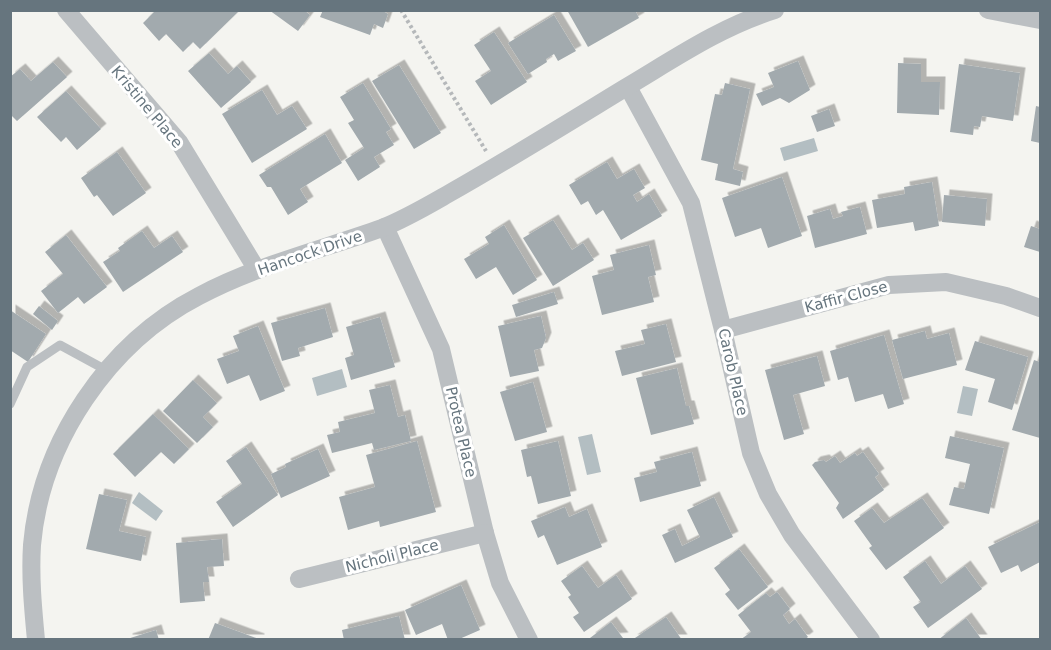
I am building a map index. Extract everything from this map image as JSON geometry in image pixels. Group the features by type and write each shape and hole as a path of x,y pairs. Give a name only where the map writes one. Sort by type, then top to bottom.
{"street":[{"name":"Kristine Place","path":"66,10 179,142 257,270"},
{"name":"Hancock Drive","path":"36,639 31,589 32,543 42,490 59,444 84,400 106,370 155,323 199,296 257,270 385,227 408,216 495,167 688,49 729,27 775,10"},
{"path":"988,10 1041,20"},
{"name":"Carob Place","path":"628,87 691,203 751,453 768,494 792,535 871,639"},
{"name":"Protea Place","path":"385,227 441,349 485,533 500,584 529,639"},
{"name":"Kaffir Close","path":"723,330 889,285 946,282 1006,296 1041,308"},
{"name":"Nicholi Place","path":"299,579 485,533"}],"lane":[{"path":"10,404 27,367 60,345 106,370"}],"path":[{"path":"401,10 495,167"}],"shaded area":[{"path":"814,138 818,151 784,161 780,148"},
{"path":"342,369 347,387 317,396 312,378"},
{"path":"963,386 978,389 972,416 957,413"},
{"path":"592,434 601,472 587,475 578,437"},
{"path":"139,492 163,511 156,521 132,503"}],"building":[{"path":"156,10 240,10 200,49 193,42 183,52 166,34 159,41 143,23"},
{"path":"269,10 304,10 310,15 298,31"},
{"path":"323,10 381,10 388,14 383,28 374,24 370,35 320,17"},
{"path":"567,10 635,10 639,18 588,47"},
{"path":"554,15 576,51 558,61 554,54 546,59 547,62 528,74 508,43"},
{"path":"494,32 527,82 491,105 475,81 491,71 474,45"},
{"path":"209,53 228,74 237,66 251,82 221,108 188,71"},
{"path":"798,61 810,90 789,103 780,98 762,106 756,94 774,87 768,73"},
{"path":"53,62 67,77 17,121 10,114 10,77 20,69 31,81"},
{"path":"898,63 921,64 921,82 940,82 939,115 897,113"},
{"path":"959,64 1020,73 1013,121 982,116 980,127 974,126 973,135 950,132"},
{"path":"399,65 441,133 414,149 372,81"},
{"path":"363,83 391,129 386,132 394,145 374,157 380,167 358,181 345,160 364,148 348,123 354,120 340,97"},
{"path":"725,83 750,89 733,169 743,172 740,186 715,180 718,164 701,160 715,94 722,95"},
{"path":"262,90 277,115 292,106 307,129 252,163 222,114"},
{"path":"66,91 101,129 77,150 66,137 61,142 37,117"},
{"path":"1036,106 1040,107 1040,143 1031,141"},
{"path":"829,109 835,126 817,132 811,116"},
{"path":"325,134 342,163 300,189 308,202 288,215 271,187 267,187 259,175"},
{"path":"117,152 146,193 113,216 97,195 94,197 81,178"},
{"path":"607,162 617,179 634,169 645,188 633,195 637,202 649,194 662,216 621,240 603,210 596,215 588,201 581,205 569,185"},
{"path":"782,177 802,236 768,248 761,228 735,237 722,198"},
{"path":"932,182 939,226 915,231 913,222 877,228 872,200 905,194 904,187"},
{"path":"944,195 987,199 985,226 942,222"},
{"path":"860,207 867,234 815,248 807,216 830,209 833,219 843,216 841,212"},
{"path":"553,220 572,250 583,243 594,260 553,286 523,238"},
{"path":"504,225 537,280 513,295 496,267 476,279 464,259 489,244 485,237"},
{"path":"1031,226 1040,229 1040,252 1024,247"},
{"path":"142,231 154,248 172,236 183,252 123,292 103,262 120,251 118,248"},
{"path":"66,235 107,287 84,304 78,297 58,313 41,291 63,274 45,252"},
{"path":"649,245 656,275 648,277 654,302 602,315 592,276 614,270 610,255"},
{"path":"554,292 558,304 516,317 512,305"},
{"path":"39,306 58,321 52,330 33,314"},
{"path":"325,308 333,337 298,348 300,356 282,361 271,323"},
{"path":"10,310 46,334 28,362 10,350"},
{"path":"541,316 546,338 542,348 534,350 539,371 510,377 498,326"},
{"path":"380,317 395,367 351,380 345,358 354,355 346,327"},
{"path":"666,324 676,362 622,376 615,351 645,344 641,330"},
{"path":"258,326 285,391 260,401 249,375 227,384 217,359 239,351 233,336"},
{"path":"925,331 927,339 949,333 957,365 903,379 892,340"},
{"path":"884,335 904,404 888,409 883,394 855,402 848,377 838,380 830,351"},
{"path":"975,341 1028,357 1012,410 988,402 995,379 965,370"},
{"path":"817,356 825,386 793,395 804,434 784,440 765,370"},
{"path":"1034,360 1040,362 1040,438 1012,430"},
{"path":"677,368 686,406 689,406 694,424 651,435 636,378"},
{"path":"193,380 217,403 203,417 213,427 197,443 163,411"},
{"path":"533,382 547,432 515,441 500,392"},
{"path":"390,385 398,417 405,415 411,441 374,450 372,443 332,453 327,435 340,432 338,422 375,413 369,390"},
{"path":"153,414 189,449 174,464 161,452 135,477 113,454"},
{"path":"950,436 1004,448 989,514 949,505 954,487 964,489 970,464 945,458"},
{"path":"417,441 436,512 380,527 379,521 348,530 339,497 375,487 366,455"},
{"path":"558,441 571,496 538,504 531,476 527,477 521,450"},
{"path":"246,447 278,495 233,527 216,502 242,484 226,461"},
{"path":"318,449 330,476 281,498 271,474 286,467 285,464"},
{"path":"692,452 701,486 640,502 634,478 657,472 654,462"},
{"path":"863,452 879,474 875,477 884,490 843,519 836,508 839,503 812,465 824,460 826,462 835,456 840,463 855,453 857,456"},
{"path":"99,494 127,500 119,531 146,537 141,561 86,549"},
{"path":"714,497 733,537 675,563 662,535 675,529 682,546 700,537 687,510"},
{"path":"922,498 944,528 886,570 869,548 872,546 854,521 872,508 884,523"},
{"path":"565,507 569,517 587,509 602,547 557,565 544,535 538,538 531,521"},
{"path":"1040,522 1040,562 1021,572 1018,565 1001,573 988,547"},
{"path":"222,539 224,566 207,567 209,582 203,582 205,601 180,603 176,543"},
{"path":"739,549 768,587 738,610 725,594 730,590 714,568"},
{"path":"925,561 941,584 965,566 982,589 928,628 913,607 921,602 903,577"},
{"path":"582,566 598,588 616,575 632,599 584,632 573,617 579,613 568,597 571,595 561,581"},
{"path":"461,585 480,630 457,640 448,640 442,624 416,635 405,610"},
{"path":"777,592 790,609 783,615 789,624 795,619 808,637 804,640 740,640 751,632 738,615 766,593 770,597"},
{"path":"399,616 405,640 344,640 342,630"},
{"path":"666,617 682,640 632,640"},
{"path":"966,618 982,640 938,640"},
{"path":"611,622 623,638 592,640 590,638"},
{"path":"215,623 259,639 259,640 208,640"},
{"path":"156,630 159,640 127,640 127,639"}]}
